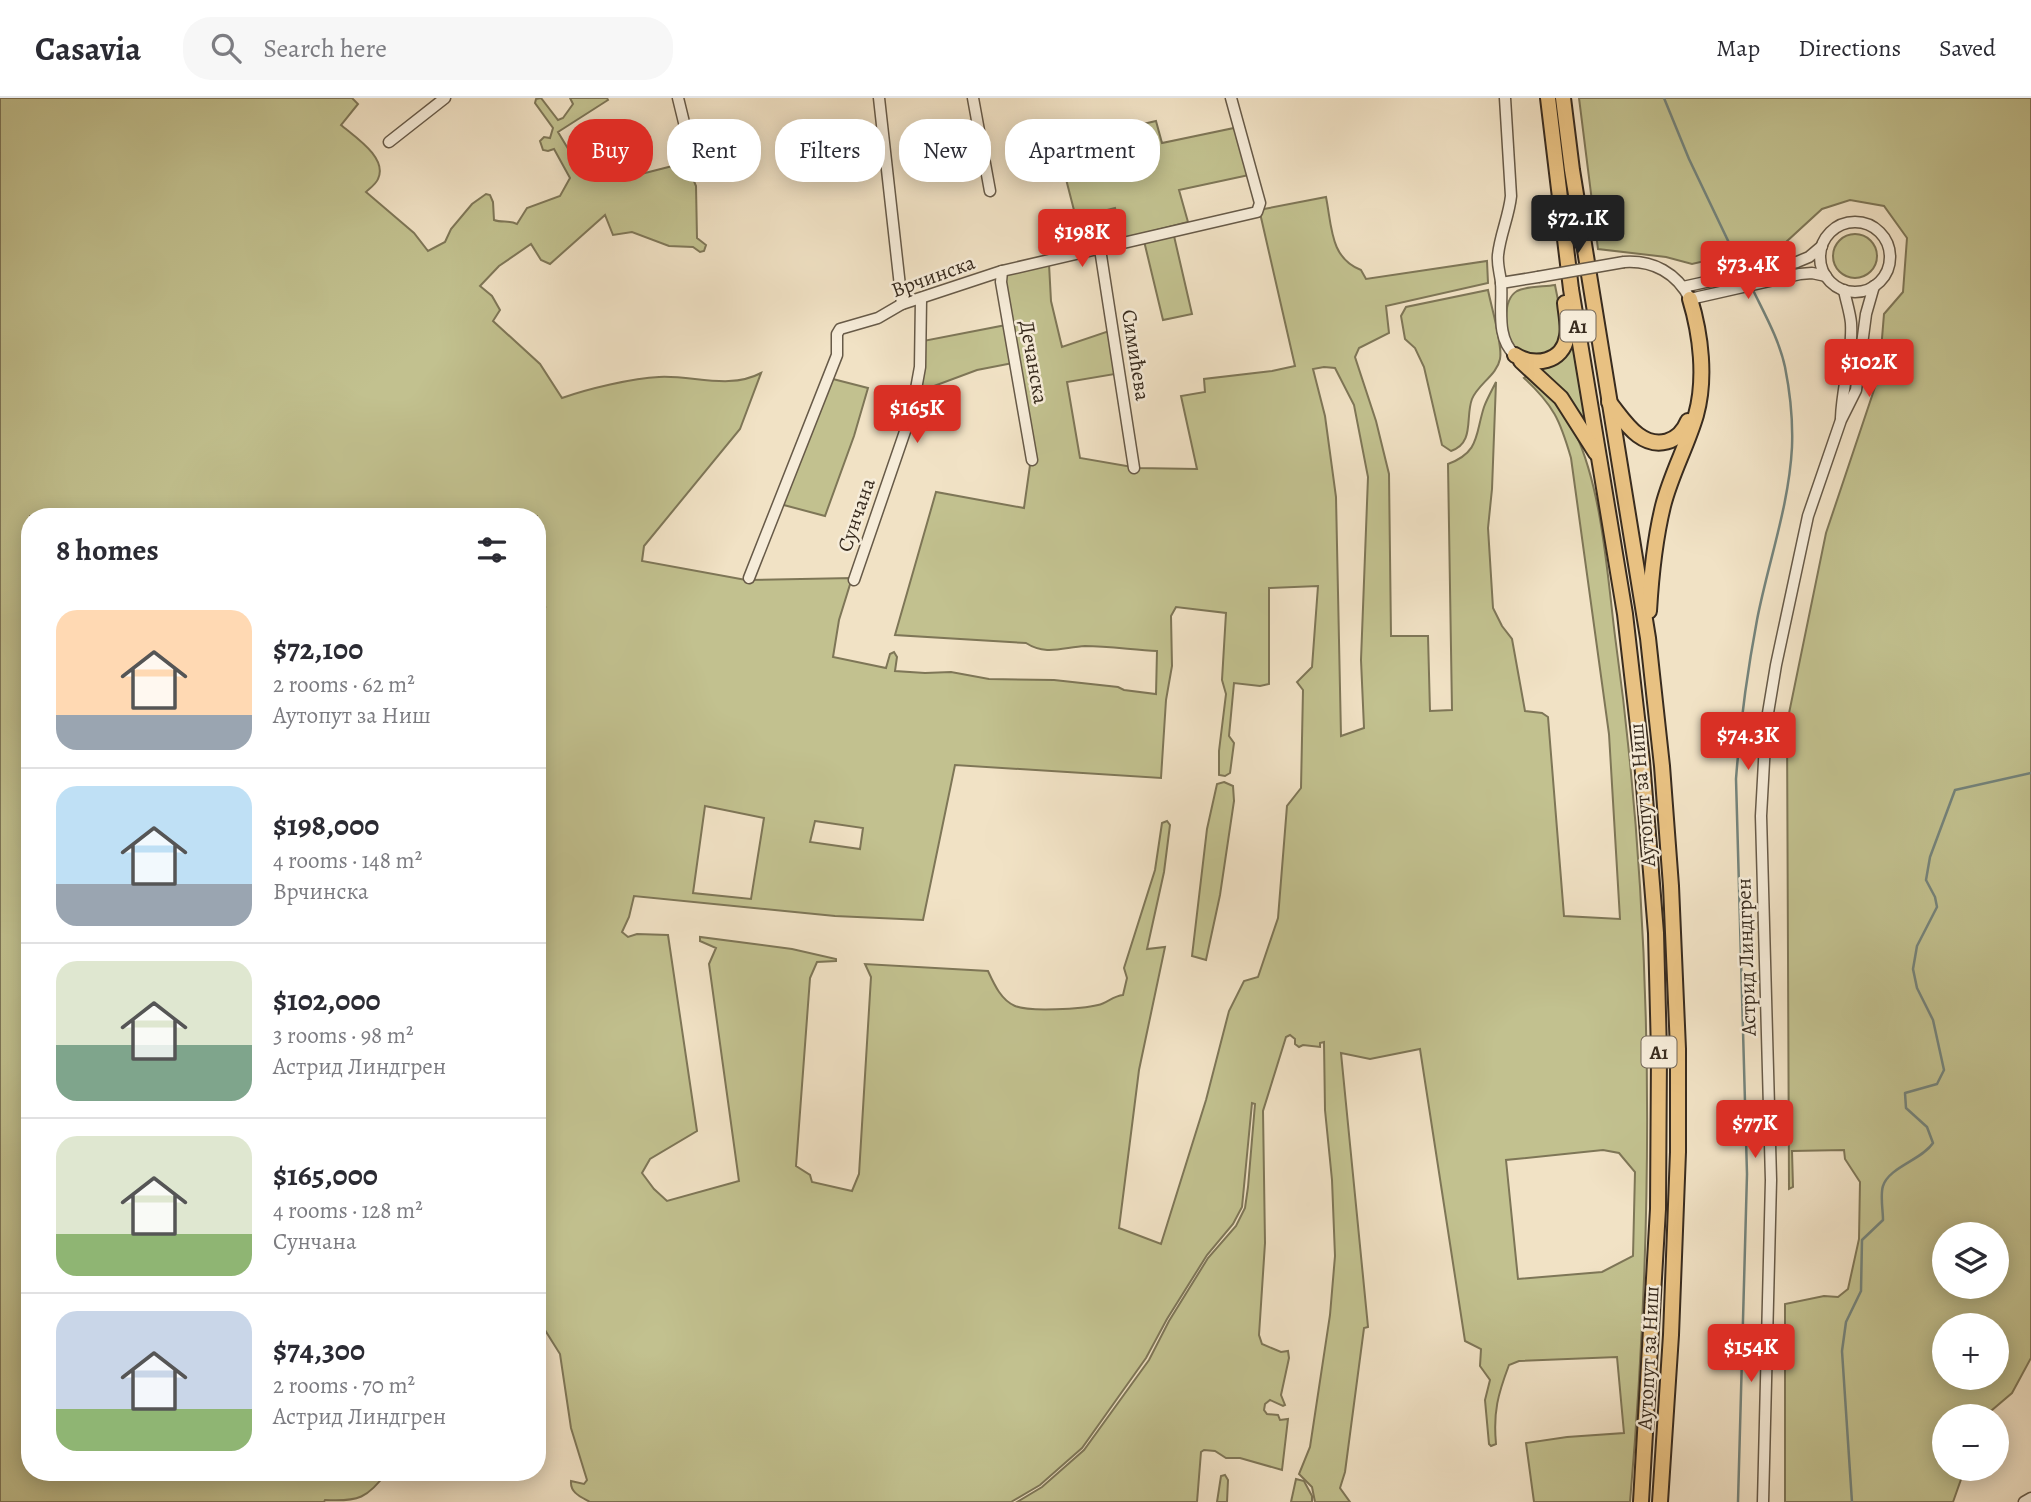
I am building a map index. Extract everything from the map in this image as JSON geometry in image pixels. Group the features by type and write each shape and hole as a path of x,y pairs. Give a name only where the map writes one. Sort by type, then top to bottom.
{"highway":[{"name":"Аутопут за Ниш","path":"1548,98 1571,289 1625,614 1656,933 1659,1053 1658,1209 1642,1497"},
{"name":"Аутопут за Ниш","path":"1563,98 1572,170 1648,638 1670,873 1678,1049 1676,1211 1660,1498"},
{"path":"1515,355 1526,362 1542,362 1552,358 1566,341 1567,318 1558,236 1560,192"},
{"path":"1609,402 1635,433 1645,440 1664,443 1680,435 1686,426 1692,404 1688,297"},
{"path":"1648,638 1656,545 1663,508 1673,472 1696,416 1700,394 1698,330 1688,297"},
{"path":"1515,355 1561,398 1600,460"}],"street":[{"path":"389,142 445,98"},
{"path":"678,98 683,119"},
{"path":"879,98 902,304"},
{"path":"973,98 990,191"},
{"name":"Врчинска","path":"749,578 837,355 839,329 877,318 902,304 1002,271 1257,212 1259,203 1231,98"},
{"path":"1505,98 1511,196 1499,254 1503,331 1508,348 1515,355"},
{"path":"1688,297 1707,282 1802,260 1822,246 1835,229 1848,223 1863,223 1876,229 1888,247 1889,262 1884,275 1874,286 1863,291 1844,290 1834,285 1826,276 1821,265 1822,246"},
{"name":"Симићева","path":"1100,249 1134,468"},
{"path":"1501,284 1636,261 1655,265 1674,277 1688,297"},
{"name":"Дечанска","path":"1002,271 1001,282 1032,460"},
{"path":"1688,297 1812,272 1826,276"},
{"name":"Астрид Линдгрен","path":"1763,1502 1771,1180 1761,816 1765,735 1776,665 1808,516 1841,420 1856,390 1867,304 1874,286"},
{"name":"Астрид Линдгрен","path":"1841,420 1851,340 1851,323 1844,290"},
{"name":"Сунчана","path":"854,580 912,411 920,367 921,299"},
{"path":"2024,1502 2031,1498"}],"shaded area":[{"path":"0,98 352,98 358,104 341,125 374,156 380,171 377,181 366,192 414,233 428,251 445,242 451,229 472,204 486,194 490,195 493,202 494,220 517,224 527,208 560,196 568,182 653,182 653,171 667,167 667,182 694,182 697,238 706,245 704,251 700,252 693,247 669,246 632,232 613,235 605,215 550,264 541,260 531,244 499,266 480,286 492,296 500,310 493,321 540,364 562,398 610,384 648,378 736,381 761,373 740,429 644,546 642,561 746,580 852,578 839,620 833,657 886,668 890,654 894,652 897,657 895,671 951,672 989,679 1054,680 1156,694 1157,651 1085,646 1048,650 1026,643 895,635 936,492 1024,508 1030,465 1034,464 1008,311 1005,273 1049,264 1051,301 1062,347 1109,331 1115,374 1067,382 1080,458 1138,468 1197,469 1181,396 1205,392 1204,379 1295,366 1260,213 1264,209 1326,197 1338,250 1351,265 1361,270 1366,279 1487,261 1488,283 1386,306 1389,333 1359,348 1355,357 1376,421 1389,474 1391,636 1428,636 1430,711 1452,710 1448,464 1466,454 1475,442 1484,407 1496,382 1488,528 1493,608 1512,639 1525,711 1542,713 1548,717 1564,916 1620,919 1609,734 1571,458 1555,414 1524,378 1527,376 1560,407 1575,432 1592,479 1606,559 1628,744 1644,960 1647,1177 1644,1286 1630,1502 1534,1502 1526,1443 1624,1433 1617,1357 1519,1361 1509,1365 1497,1403 1496,1444 1489,1444 1485,1400 1490,1380 1480,1366 1481,1349 1465,1341 1420,1049 1370,1059 1341,1053 1368,1327 1364,1328 1345,1472 1340,1488 1350,1502 1315,1502 1312,1487 1299,1474 1310,1447 1330,1315 1335,1256 1332,1180 1325,1110 1324,1042 1320,1043 1320,1047 1299,1047 1290,1035 1286,1037 1263,1111 1265,1243 1259,1335 1262,1344 1281,1352 1288,1351 1281,1395 1285,1405 1270,1400 1265,1404 1264,1410 1267,1414 1278,1415 1280,1420 1288,1419 1282,1470 1240,1458 1226,1458 1215,1451 1204,1450 1201,1452 1197,1502 1017,1502 1042,1487 1084,1450 1149,1360 1169,1321 1208,1258 1236,1226 1245,1208 1248,1187 1255,1104 1252,1103 1242,1207 1233,1224 1207,1255 1146,1358 1082,1448 1040,1485 1011,1502 590,1502 580,1496 572,1489 571,1481 584,1484 587,1480 571,1428 560,1354 546,1332 546,508 21,508 21,1481 380,1481 368,1493 354,1499 0,1502","holes":["1335,368 1354,405 1368,477 1361,660 1364,728 1341,736 1336,497 1325,416 1313,369","1318,586 1312,667 1297,682 1303,690 1301,788 1287,806 1278,918 1258,977 1244,981 1229,1011 1206,1100 1161,1244 1119,1228 1139,1070 1165,947 1147,949 1164,872 1170,825 1167,821 1162,823 1155,870 1124,968 1127,978 1123,995 1090,1006 1022,1008 1002,996 988,971 865,964 871,977 859,1174 852,1191 812,1182 810,1175 796,1166 810,978 817,962 836,959 792,949 700,937 700,941 716,948 709,964 739,1181 667,1201 654,1189 642,1173 650,1159 697,1131 668,935 637,934 628,937 622,932 634,896 835,916 923,920 955,765 1161,778 1166,700 1172,666 1171,616 1176,607 1226,613 1222,680 1226,694 1219,751 1219,775 1225,776 1230,773 1234,743 1229,736 1234,683 1260,686 1269,684 1269,588","705,806 764,818 751,899 693,893","815,821 863,828 860,849 810,842","1603,1150 1619,1153 1635,1172 1633,1256 1602,1272 1518,1279 1506,1160"]},
{"path":"541,98 558,120 563,118 573,104 570,98 607,98 608,100 578,119 567,119 567,126 558,132 567,147 567,173 554,149 543,150 540,141 544,137 550,138 553,128 535,103 536,99"},
{"path":"1579,98 2031,98 2031,1358 2012,1393 1999,1404 1932,1404 1932,1481 1960,1481 1953,1502 1785,1502 1785,1304 1824,1296 1838,1297 1848,1289 1859,1239 1860,1182 1845,1159 1844,1150 1792,1151 1793,1187 1789,1189 1787,723 1826,533 1879,375 1884,314 1903,292 1907,238 1884,206 1850,200 1822,209 1786,242 1692,264 1666,257 1598,249"},
{"path":"1234,128 1249,175 1179,190 1188,222 1122,239 1115,208 1076,218 1067,182 1160,182 1160,136 1162,143"},
{"path":"1855,234 1864,235 1871,240 1876,247 1876,265 1871,272 1864,277 1855,278 1846,277 1839,272 1834,265 1833,256 1834,247 1839,240 1846,235"},
{"path":"1174,236 1192,314 1163,320 1144,241"},
{"path":"1555,285 1561,316 1560,337 1556,345 1550,352 1539,356 1519,351 1511,342 1506,318 1512,295 1526,288"},
{"path":"1488,290 1498,335 1500,359 1495,370 1472,399 1468,429 1463,442 1451,451 1442,445 1424,367 1415,348 1405,339 1401,316 1406,307"},
{"path":"1006,325 1013,363 977,370 918,392 923,341"},
{"path":"1573,345 1586,417 1583,418 1571,402 1531,367 1545,367 1556,363"},
{"path":"829,378 868,388 825,516 780,504"},
{"path":"1224,782 1233,786 1234,801 1220,895 1206,960 1192,956 1207,829 1217,784"},
{"path":"1225,1475 1228,1480 1227,1502 1217,1502 1221,1476"},
{"path":"1296,1479 1304,1481 1312,1496 1312,1502 1291,1502"}],"waterway":[{"path":"1664,98 1689,159 1742,270"},
{"path":"1738,1502 1747,1174 1736,779 1750,660 1787,491 1792,437 1790,396 1782,357 1771,326 1752,288"},
{"path":"1852,1502 1842,1351 1846,1322 1861,1291 1862,1240 1883,1220 1882,1194 1886,1179 1933,1143 1927,1127 1906,1108 1905,1093 1937,1084 1944,1070 1933,1020 1917,988 1913,969 1917,946 1937,907 1926,880 1930,857 1955,790 2031,773"}]}
